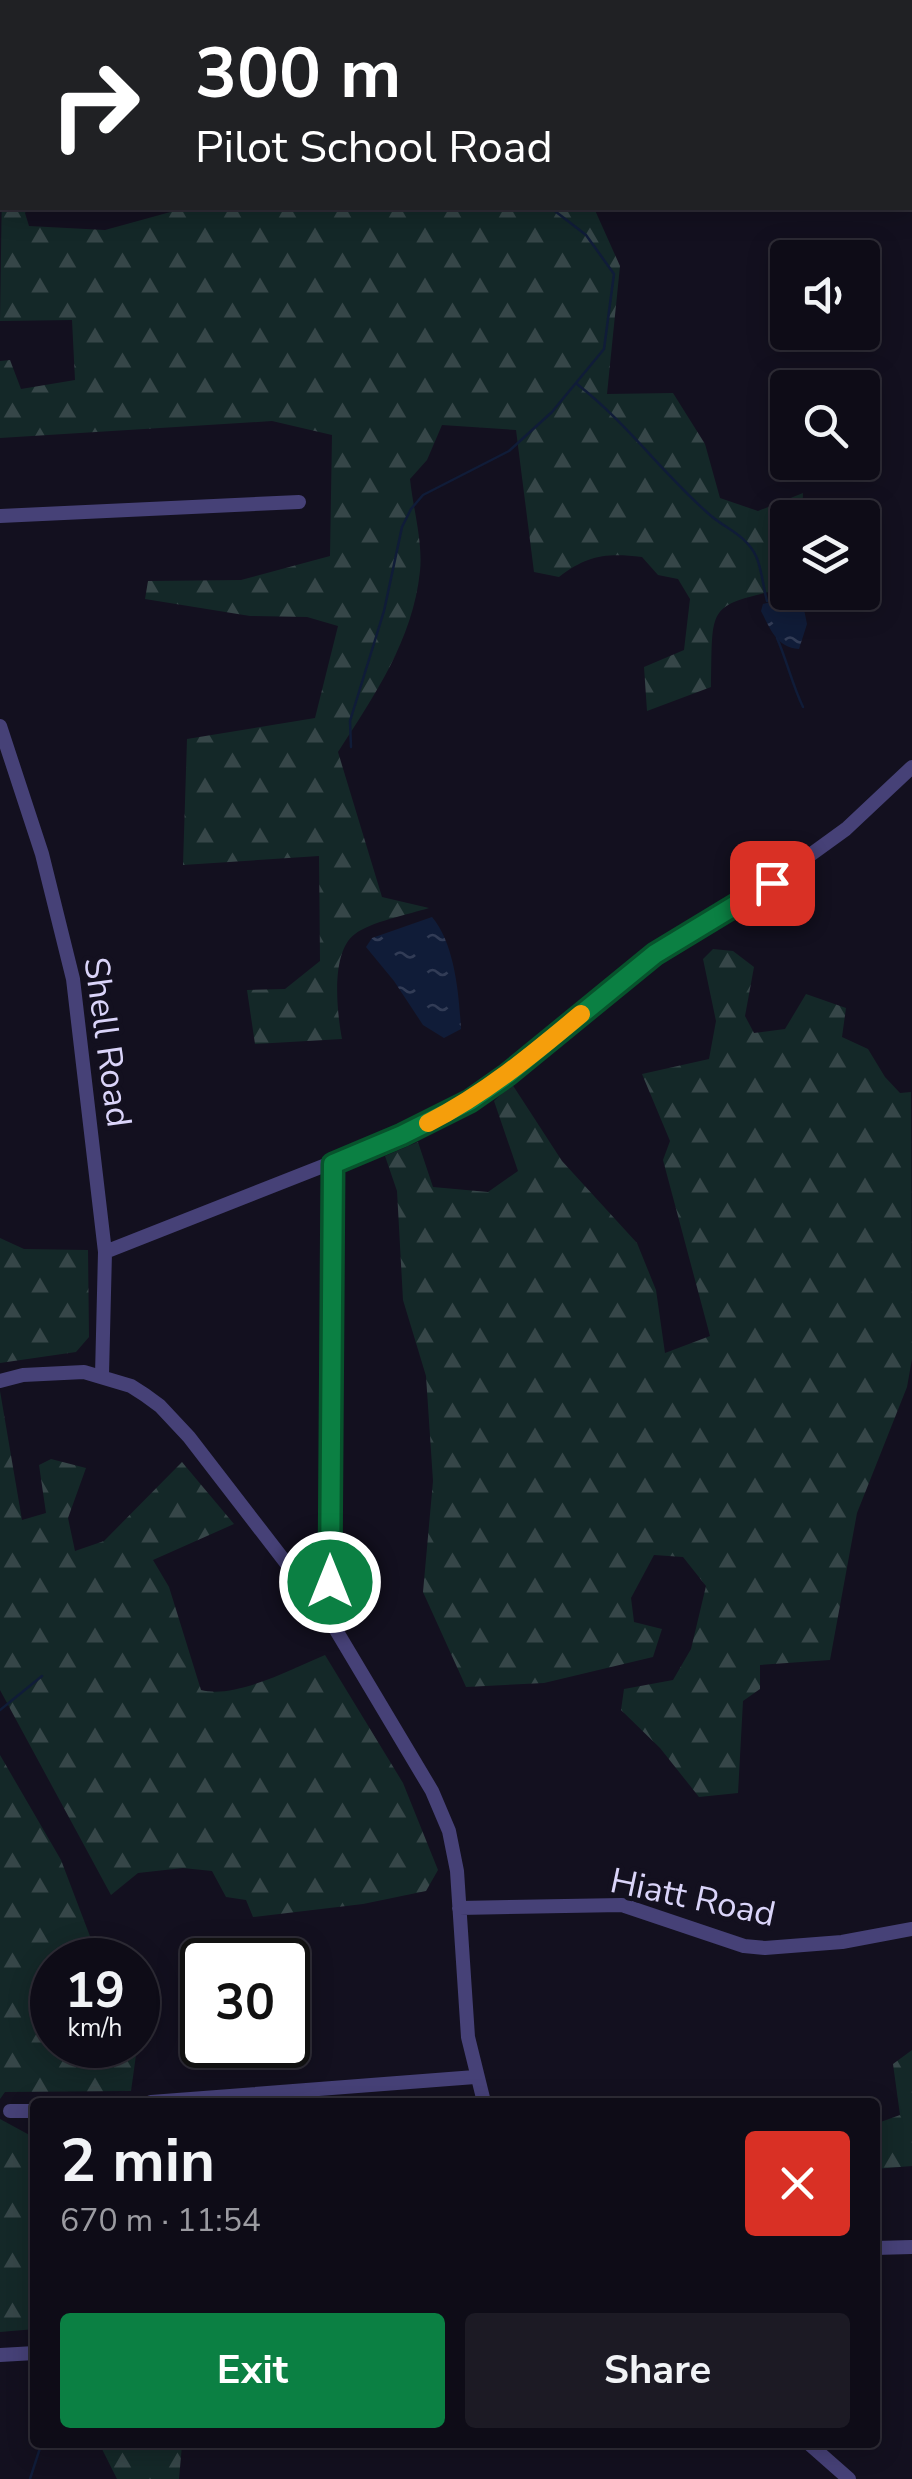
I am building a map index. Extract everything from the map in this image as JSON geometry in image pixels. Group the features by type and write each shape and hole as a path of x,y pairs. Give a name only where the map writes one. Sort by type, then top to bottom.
{"street":[{"path":"0,516 299,502"},
{"name":"Shell Road","path":"0,726 42,854 72,979 105,1252 102,1375"},
{"path":"105,1252 333,1164 470,1101 655,954 755,895 846,829 912,767"},
{"path":"330,1620 333,1164"},
{"path":"0,1382 23,1375 66,1371 102,1375 130,1386 160,1406 254,1519 330,1620 432,1791 454,1850 464,1996 475,2077 483,2098"},
{"name":"Hiatt Road","path":"459,1908 622,1905 744,1946 766,1948 842,1942 912,1929"},
{"path":"203,2098 475,2077"},
{"path":"10,2111 30,2111"},
{"path":"880,2248 912,2247"},
{"path":"0,2355 30,2353"},
{"path":"814,2448 848,2479"}],"green space":[{"path":"2,210 27,210 29,226 105,230 178,210 595,210 620,266 607,394 673,393 705,444 720,498 758,511 770,506 770,592 741,599 719,613 712,639 711,687 647,711 644,667 684,650 690,599 678,579 658,575 642,557 629,556 589,560 559,577 534,572 516,430 442,425 427,460 410,479 421,560 409,621 390,666 338,752 382,897 429,908 370,926 347,943 337,983 342,1039 255,1044 247,990 285,989 320,961 319,856 183,865 187,739 315,718 338,626 307,617 250,616 145,599 148,581 241,580 330,556 332,435 272,421 0,438 0,361 10,360 21,389 75,380 72,320 0,321"},
{"path":"713,949 733,951 754,967 745,1016 754,1033 785,1029 806,994 846,1008 842,1037 868,1049 900,1093 911,1092 912,1359 907,1387 857,1513 830,1660 760,1665 760,1689 743,1701 738,1793 699,1797 660,1748 621,1710 624,1689 673,1680 691,1649 706,1586 683,1557 654,1555 631,1598 634,1622 662,1629 653,1657 544,1683 466,1687 423,1592 433,1481 426,1376 403,1300 397,1191 385,1156 418,1142 433,1187 488,1192 518,1171 494,1101 512,1084 562,1161 637,1243 656,1290 665,1353 710,1336 663,1160 670,1141 642,1074 709,1059 716,1021 703,959"},
{"path":"0,1238 24,1249 88,1250 89,1337 76,1352 0,1363"},
{"path":"0,1391 22,1520 46,1513 39,1465 51,1459 86,1468 68,1518 75,1551 104,1541 182,1462 234,1524 153,1560 169,1587 201,1690 246,1687 325,1655 403,1783 438,1870 426,1891 363,1904 253,1917 246,1900 226,1897 212,1871 183,1868 138,1873 111,1895 0,1690"},
{"path":"0,1755 61,1860 91,1938 30,1938 30,2068 134,2068 131,2091 5,2092 0,2099"},
{"path":"912,2050 912,2166 880,2169 880,2122 900,2115 893,2064"},
{"path":"0,2119 30,2135 30,2329 0,2332"},
{"path":"102,2448 182,2448 179,2479 117,2479"}],"water":[{"path":"770,602 770,610 804,610 807,624 799,649 779,641 761,611 763,604"},
{"path":"432,917 451,955 459,1001 461,1029 444,1038 423,1025 366,947 372,938"}],"waterway":[{"path":"351,747 350,721 384,611 402,527 411,509 423,495 509,451 552,412 604,349 614,274 586,235 554,210"},
{"path":"577,384 710,515 747,543 758,561 767,601"},
{"path":"777,638 803,707"},
{"path":"0,1710 42,1676"},
{"path":"30,2479 40,2448"}],"slow traffic":[{"path":"428,1123 470,1101 507,1075 581,1014"}],"route":[{"path":"330,1582 333,1164 470,1101 674,940 772,883"}]}
